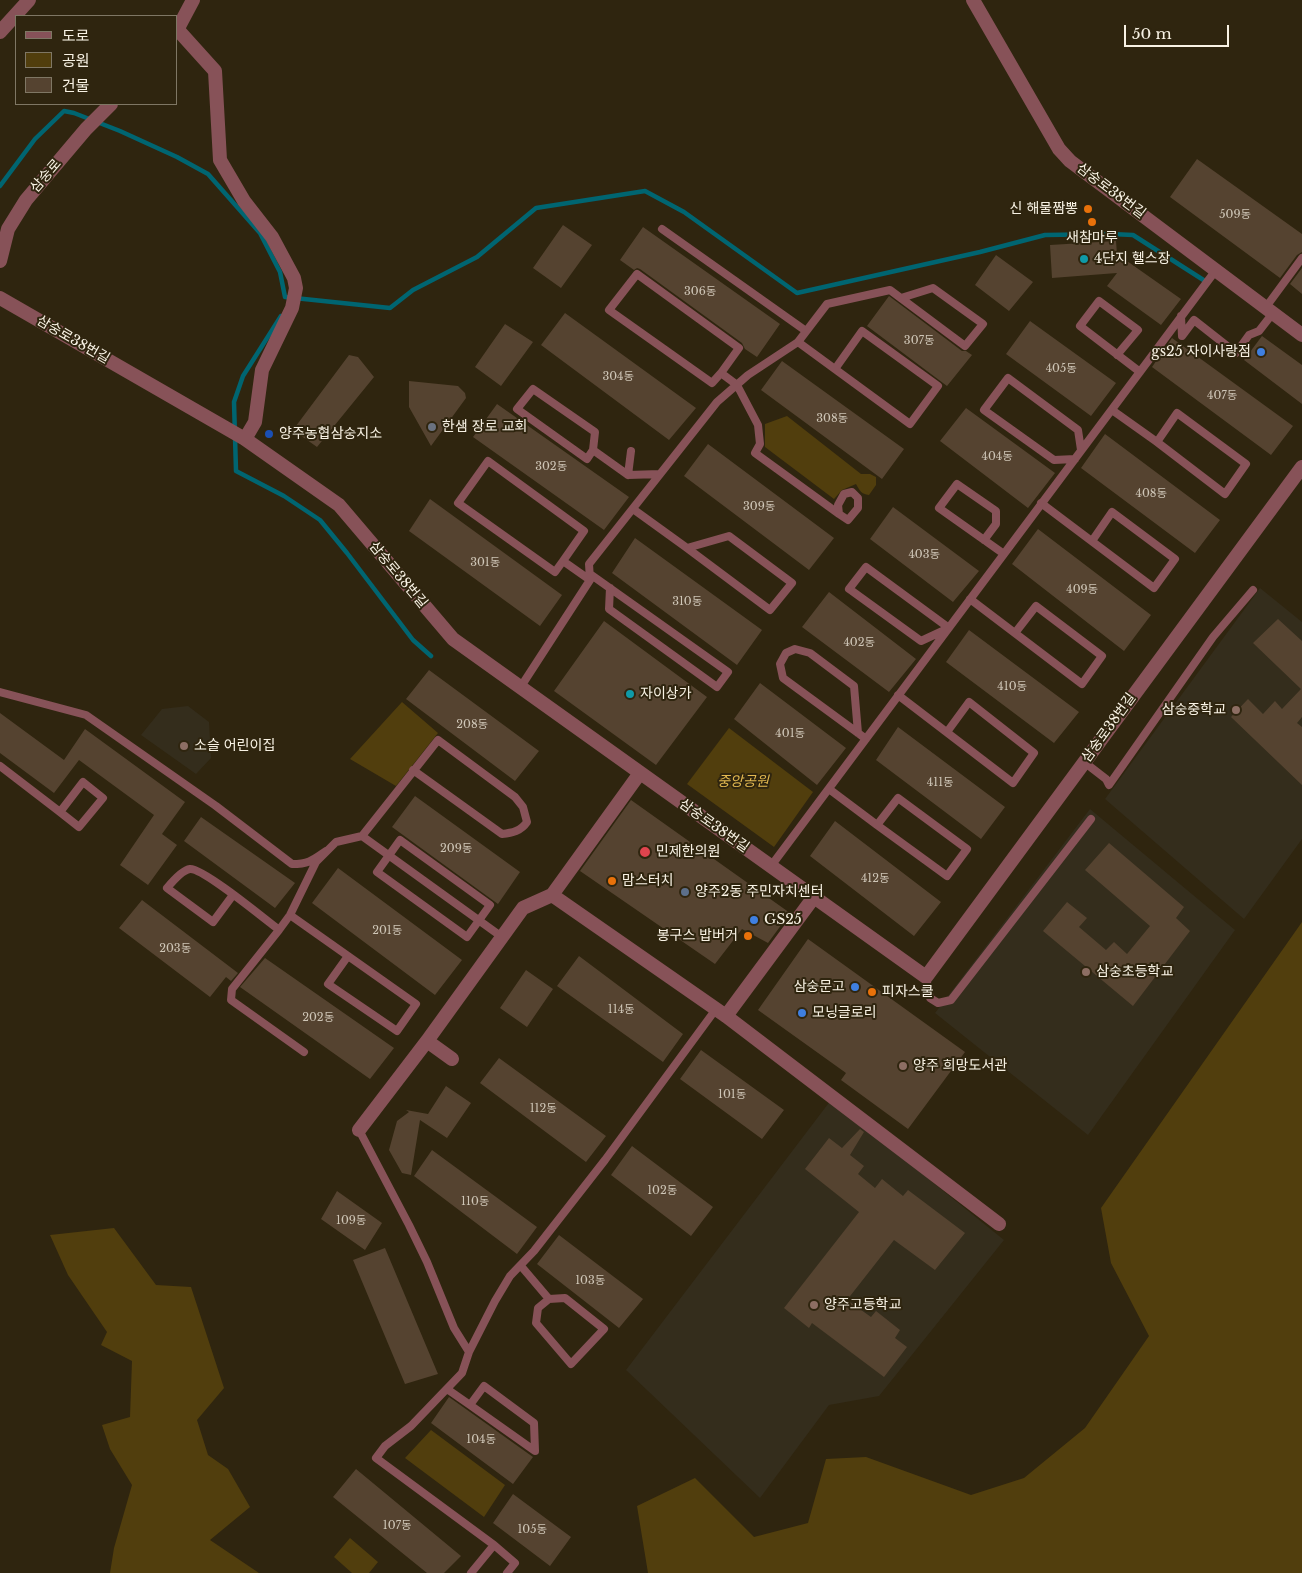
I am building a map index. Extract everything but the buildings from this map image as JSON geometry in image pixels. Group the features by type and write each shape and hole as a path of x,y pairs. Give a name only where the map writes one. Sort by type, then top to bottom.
{"street":[{"path":"15,15 29,0"},
{"path":"178,29 193,0"},
{"name":"삼숭로38번길","path":"973,0 1059,150 1070,161 1302,334"},
{"path":"0,32 15,15"},
{"path":"178,32 215,71 220,160 244,202 272,237 294,278 296,288 294,299 262,370 255,422 243,438"},
{"name":"삼숭로","path":"0,261 8,229 26,200 110,105"},
{"name":"삼숭로38번길","path":"0,298 243,438 339,505 453,640 926,977 1302,467"},
{"path":"359,1130 427,1041 523,908 552,895 640,773"},
{"path":"552,895 721,1012 999,1224"},
{"path":"721,1012 814,897"},
{"path":"427,1041 452,1059"}],"lane":[{"path":"662,229 806,331"},
{"path":"1181,316 1182,336 1194,320 1236,353 1249,335 1259,331 1269,310 1302,258"},
{"path":"771,866 1216,270"},
{"path":"637,274 739,348 721,373 712,383 609,310 637,274"},
{"path":"520,688 590,577 589,564 717,402 748,375 798,342 827,304 890,290 966,346 983,324 933,288 901,298"},
{"path":"1117,355 1138,330 1100,300 1080,326 1117,355 1140,372"},
{"path":"798,342 834,369 910,424 938,386 862,331 834,369"},
{"path":"721,373 737,385 758,426 760,444 755,453 839,514"},
{"path":"1075,459 1054,460 984,410 1008,378 1078,430 1082,450"},
{"path":"534,389 595,432 593,450 587,459 517,409 534,389"},
{"path":"1112,410 1225,494 1246,464 1177,413 1157,442"},
{"path":"593,450 628,475 660,474"},
{"path":"628,475 631,451"},
{"path":"488,461 584,531 563,561 556,572 458,503 488,461"},
{"path":"984,540 996,524 996,512 957,484 939,508 984,540 1004,554"},
{"path":"1042,504 1154,588 1174,559 1112,512 1092,541"},
{"path":"632,509 770,610 792,583 729,536 687,548"},
{"path":"563,561 610,588 728,672 718,687 609,610 610,588"},
{"path":"866,566 948,628 921,641 849,589 866,566"},
{"path":"1084,762 1106,779 1109,785 1213,637 1253,590"},
{"path":"970,599 1082,684 1102,656 1036,606 1015,633"},
{"path":"858,733 854,686 810,653 795,649 786,653 780,664 783,678 858,733 866,738"},
{"path":"0,692 86,714 216,806 292,864 303,864 312,861 326,851"},
{"path":"898,695 1012,783 1034,753 970,702 947,732"},
{"path":"304,1052 232,1000 232,989 290,915 316,862 326,851 336,842 362,836 413,770 438,740 514,797 523,808 526,822 523,828 512,833 502,834 413,770"},
{"path":"0,766 60,812 83,782 103,798 79,827 60,812"},
{"path":"829,788 877,826 946,876 967,849 898,798 877,826"},
{"path":"926,977 930,998 938,1003 952,1000 1091,819"},
{"path":"362,836 502,937"},
{"path":"400,840 490,905 467,937 377,872 389,856 400,840"},
{"path":"233,896 213,922 167,888 178,876 191,869 200,871 279,930"},
{"path":"290,915 416,1004 396,1031 328,984 348,956"},
{"path":"507,1573 515,1563 494,1545 376,1458 385,1446 411,1426 462,1373 469,1352 510,1276 534,1251 721,1012"},
{"path":"359,1130 427,1262 454,1328 469,1352"},
{"path":"521,1266 550,1299"},
{"path":"566,1298 604,1329 571,1364 536,1323 538,1308 550,1299 566,1298"},
{"path":"447,1389 536,1451 534,1423 484,1386 470,1405"},
{"path":"471,1573 494,1545"}],"shaded area":[{"name":"삼숭중학교","path":"1260,588 1302,622 1302,839 1244,919 1105,799"},
{"name":"소슬 어린이집","path":"188,706 209,722 211,758 196,774 141,735 162,709"},
{"name":"삼숭초등학교","path":"1090,809 1235,930 1088,1135 935,1013"},
{"name":"양주고등학교","path":"831,1100 1004,1240 879,1396 829,1405 760,1498 626,1370"}],"green space":[{"path":"787,416 861,474 870,474 876,477 876,485 869,495 861,492 856,484 842,490 834,499 765,447 765,424"},
{"path":"402,702 438,733 396,786 350,759"},
{"name":"중앙공원","path":"729,728 813,792 774,847 687,784"},
{"path":"1302,922 1302,1573 648,1573 637,1506 695,1478 754,1537 808,1523 826,1459 866,1457 971,1495 1024,1478 1085,1428 1149,1336 1111,1263 1101,1208"},
{"path":"114,1228 156,1285 191,1287 224,1388 197,1420 208,1455 228,1469 250,1507 210,1540 259,1573 110,1573 114,1548 132,1485 110,1449 102,1425 130,1417 132,1361 101,1345 107,1332 68,1275 50,1235"},
{"path":"431,1430 505,1485 484,1517 405,1458"},
{"path":"350,1538 378,1562 369,1573 352,1573 334,1557"}],"waterway":[{"path":"0,186 35,139 64,111 74,113 120,131 177,157 208,174 260,233 280,272 285,297 390,308 413,290 477,257 536,208 645,191 684,212 797,293 980,252 1045,235 1133,235 1205,281"},
{"path":"281,316 243,376 234,402 236,471 284,496 320,520 413,640 431,656"}],"place":[{"name":"신 해물짬뽕","path":"1088,209"},
{"name":"새참마루","path":"1092,222"},
{"name":"4단지 헬스장","path":"1084,259"},
{"name":"gs25 자이사랑점","path":"1261,352"},
{"name":"한샘 장로 교회","path":"432,427"},
{"name":"양주농협삼숭지소","path":"269,434"},
{"name":"자이상가","path":"630,694"},
{"name":"삼숭중학교","path":"1236,710"},
{"name":"소슬 어린이집","path":"184,746"},
{"name":"민제한의원","path":"645,852"},
{"name":"맘스터치","path":"612,881"},
{"name":"양주2동 주민자치센터","path":"685,892"},
{"name":"GS25","path":"754,920"},
{"name":"봉구스 밥버거","path":"748,936"},
{"name":"삼숭초등학교","path":"1086,972"},
{"name":"삼숭문고","path":"855,987"},
{"name":"피자스쿨","path":"872,992"},
{"name":"모닝글로리","path":"802,1013"},
{"name":"양주 희망도서관","path":"903,1066"},
{"name":"양주고등학교","path":"814,1305"}]}
